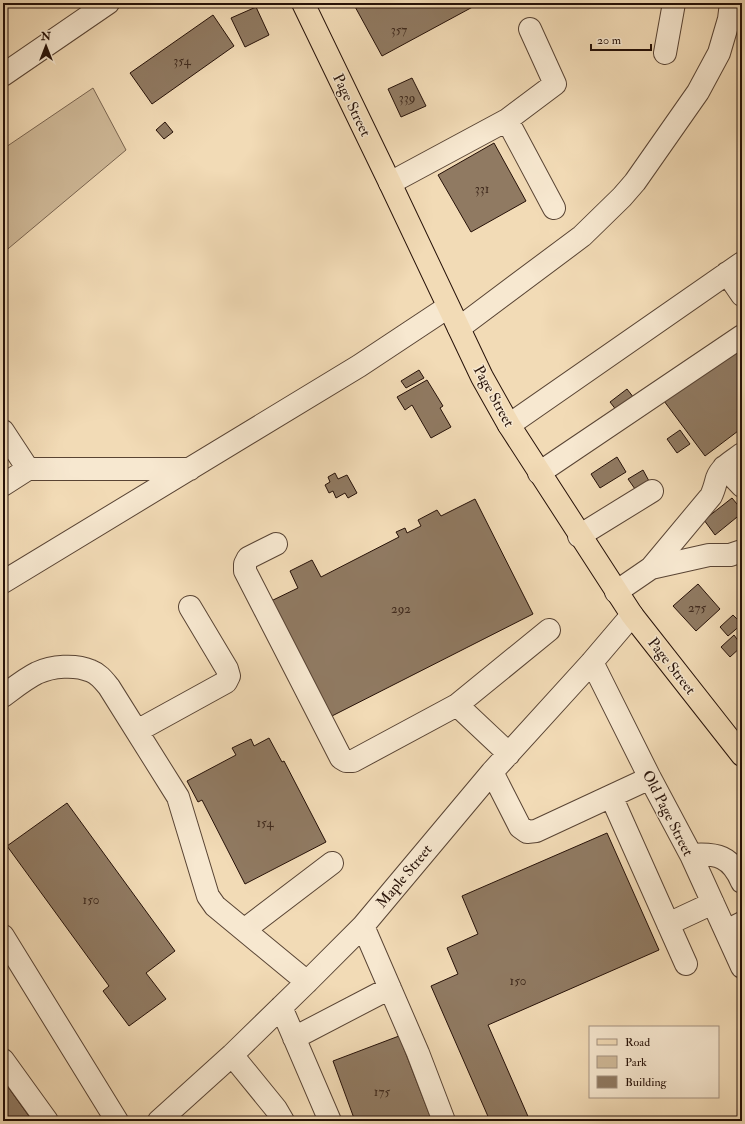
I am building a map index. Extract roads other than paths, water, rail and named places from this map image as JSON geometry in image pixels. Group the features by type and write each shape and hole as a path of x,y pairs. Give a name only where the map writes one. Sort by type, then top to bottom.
{"main road":[{"name":"Page Street","path":"303,3 482,377 509,425 632,615 742,755"}],"street":[{"path":"3,75 108,3"},
{"path":"665,53 674,3"},
{"path":"459,328 582,236 622,198 635,182 698,92 719,53 729,19 731,3"},
{"path":"390,183 507,120 555,84 530,29"},
{"path":"507,120 554,208"},
{"path":"509,425 735,268 742,295"},
{"path":"3,582 359,366 448,306"},
{"path":"539,473 742,336"},
{"path":"3,431 28,469"},
{"path":"616,592 651,568 711,496 718,477 724,467 742,454"},
{"path":"724,467 742,486"},
{"path":"3,485 28,469 190,469"},
{"path":"580,536 652,491"},
{"path":"276,544 248,558 245,564 245,571 341,758 346,762 352,761 457,705 549,630"},
{"path":"651,568 709,555 730,555 742,551"},
{"path":"137,731 226,682 229,676 227,668 190,607"},
{"name":"Maple Street","path":"159,1121 232,1055 362,926 492,772 592,662 632,615"},
{"name":"Old Page Street","path":"592,662 650,778 691,855 713,903 734,927 742,967"},
{"path":"3,696 36,674 51,669 63,667 79,668 91,671 101,677 109,687 178,797 208,896 215,906 307,982"},
{"path":"457,705 509,754"},
{"path":"492,772 520,827 527,832 536,831 650,778"},
{"path":"611,796 686,964"},
{"path":"691,855 709,854 725,859 737,871 742,882"},
{"path":"244,930 332,864"},
{"path":"668,924 713,903"},
{"path":"362,926 418,1053 444,1121"},
{"path":"3,936 117,1121"},
{"path":"294,1038 390,988"},
{"path":"281,1007 330,1121"},
{"path":"232,1055 276,1109 283,1121"},
{"path":"3,1060 47,1121"}]}
